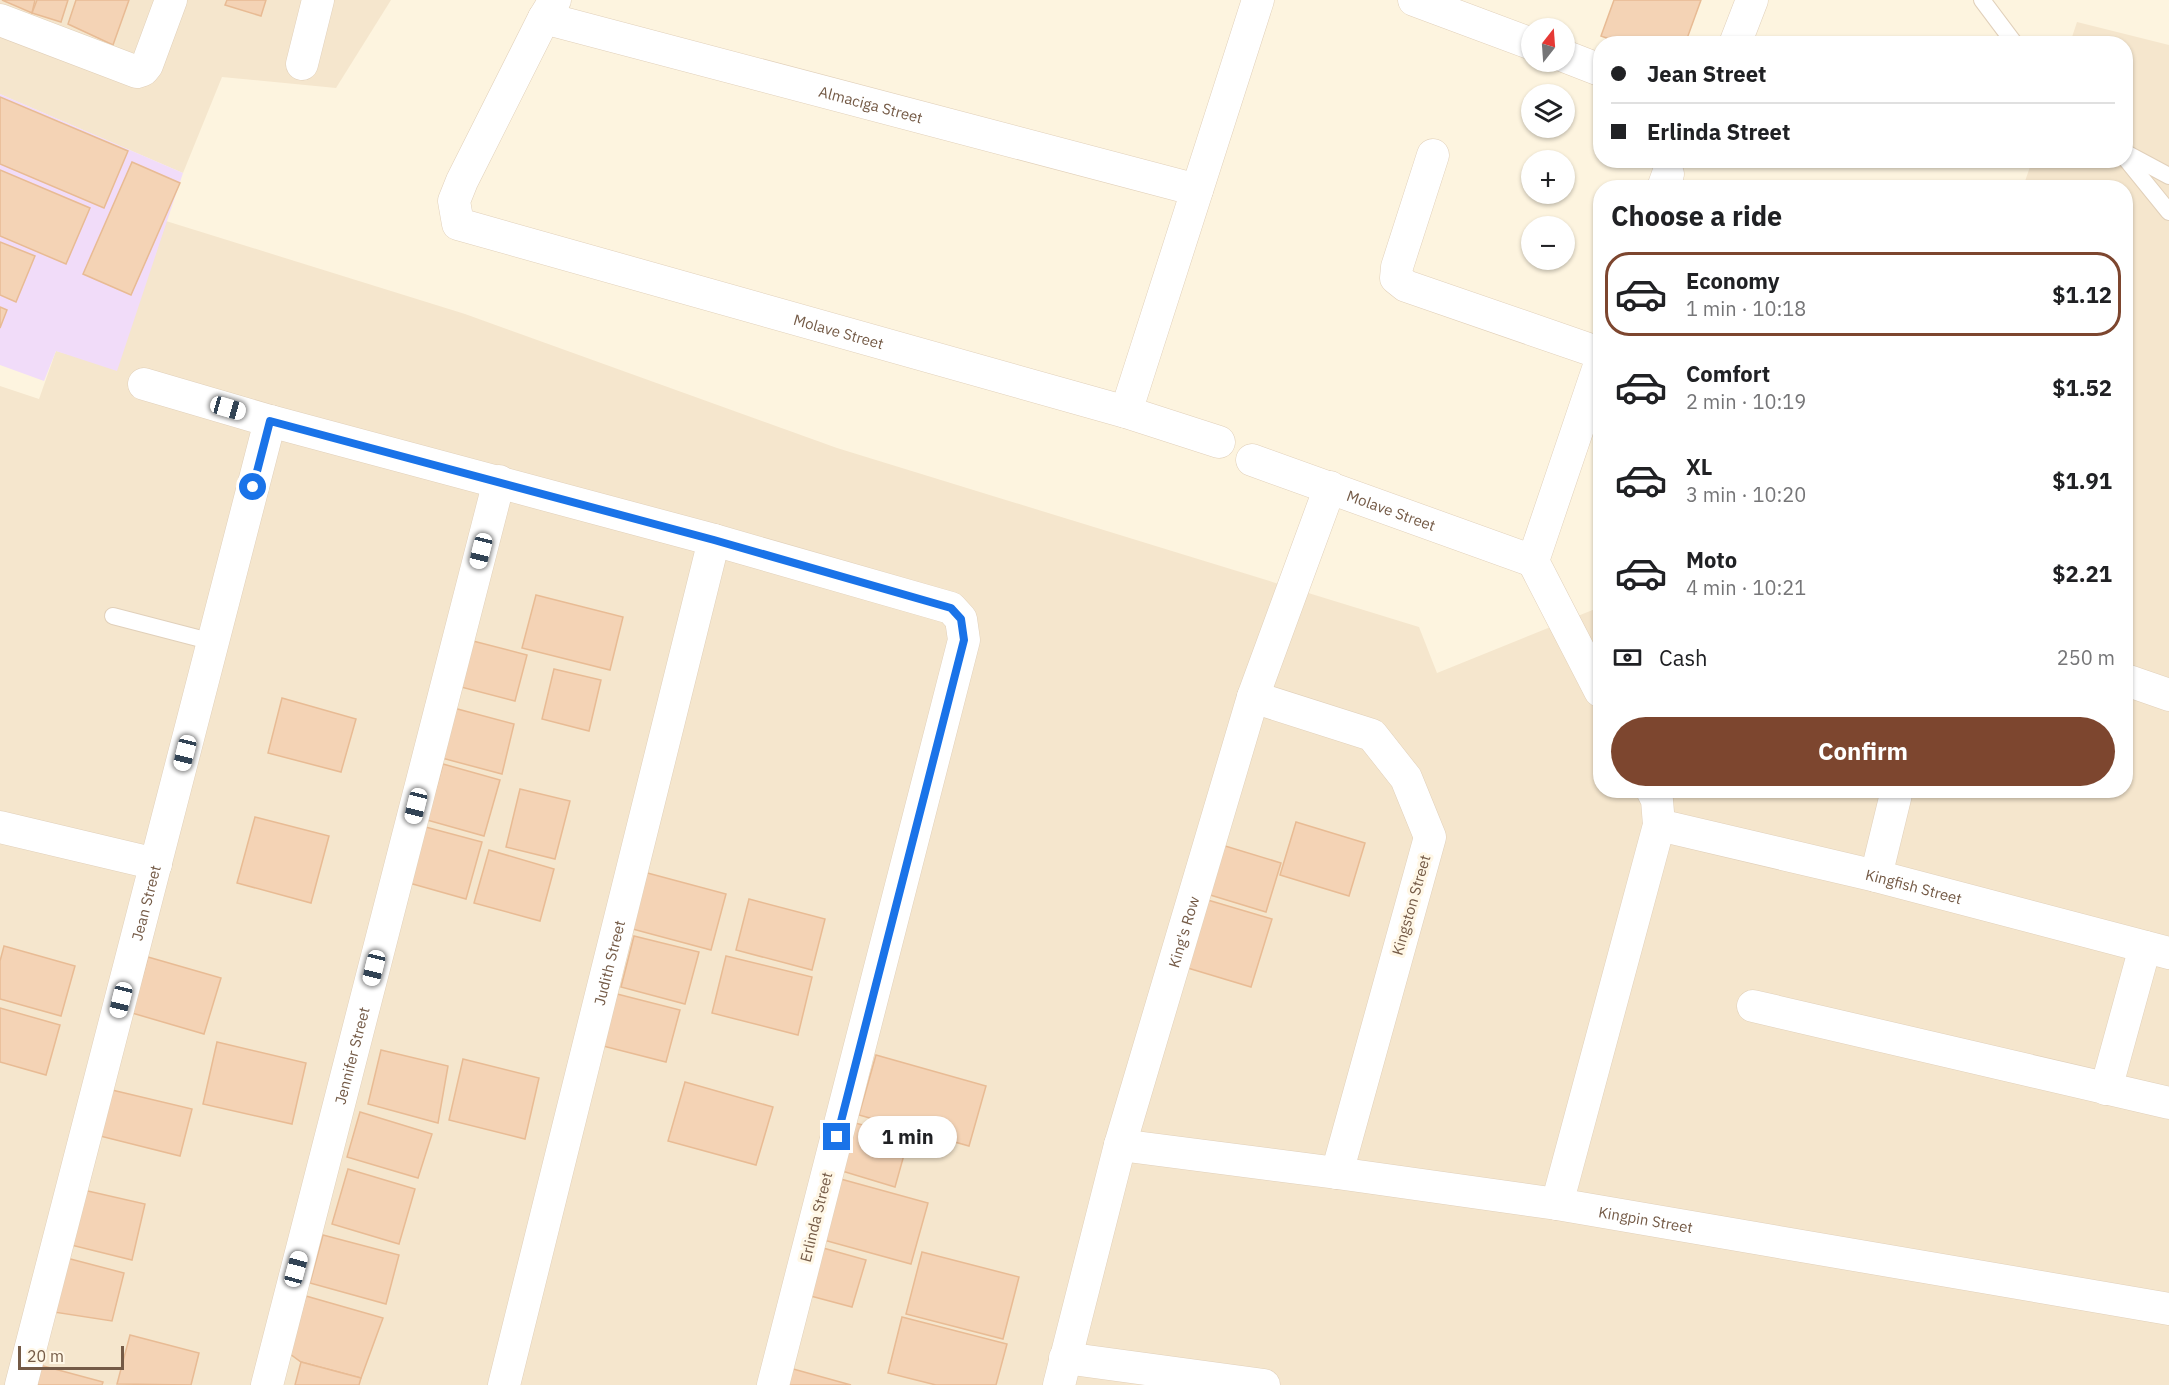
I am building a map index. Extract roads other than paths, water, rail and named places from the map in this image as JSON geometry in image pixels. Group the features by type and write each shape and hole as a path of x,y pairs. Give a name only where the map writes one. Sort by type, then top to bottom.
{"street":[{"path":"0,20 137,72 143,70 147,65 171,0"},
{"path":"302,64 318,0"},
{"path":"1126,412 1258,0"},
{"path":"1414,0 1521,40"},
{"path":"1739,36 1752,0"},
{"name":"Almaciga Street","path":"549,9 1197,190"},
{"name":"Molave Street","path":"549,9 454,201 458,224 1126,412 1219,442"},
{"path":"1575,60 1593,67"},
{"path":"1433,155 1396,267 1396,278 1406,286 1593,351"},
{"name":"Erlinda Street","path":"144,384 270,421 714,540 951,608 961,619 964,640 773,1385"},
{"path":"1593,384 1533,561 1593,677"},
{"name":"Jean Street","path":"21,1385 270,421"},
{"name":"Molave Street","path":"1252,460 1533,561"},
{"name":"Jennifer Street","path":"267,1385 499,482"},
{"name":"King's Row","path":"1062,1371 1120,1146 1253,697 1330,487"},
{"name":"Judith Street","path":"504,1385 714,540"},
{"path":"2133,682 2169,695"},
{"name":"Kingston Street","path":"1253,697 1372,735 1406,778 1430,837 1336,1173"},
{"path":"1557,1204 1659,825 1656,798"},
{"path":"1876,876 1896,798"},
{"name":"Kingfish Street","path":"1659,825 1876,876 2157,950"},
{"path":"0,827 156,864"},
{"path":"2106,1089 2157,950"},
{"path":"1753,1006 2169,1103"},
{"name":"Kingpin Street","path":"1120,1146 1557,1204 2169,1309"},
{"path":"1062,1371 1264,1385"}],"lane":[{"path":"1982,0 2009,36"},
{"path":"2133,157 2169,176"},
{"path":"2133,168 2169,212"},
{"path":"113,616 213,642"}]}
